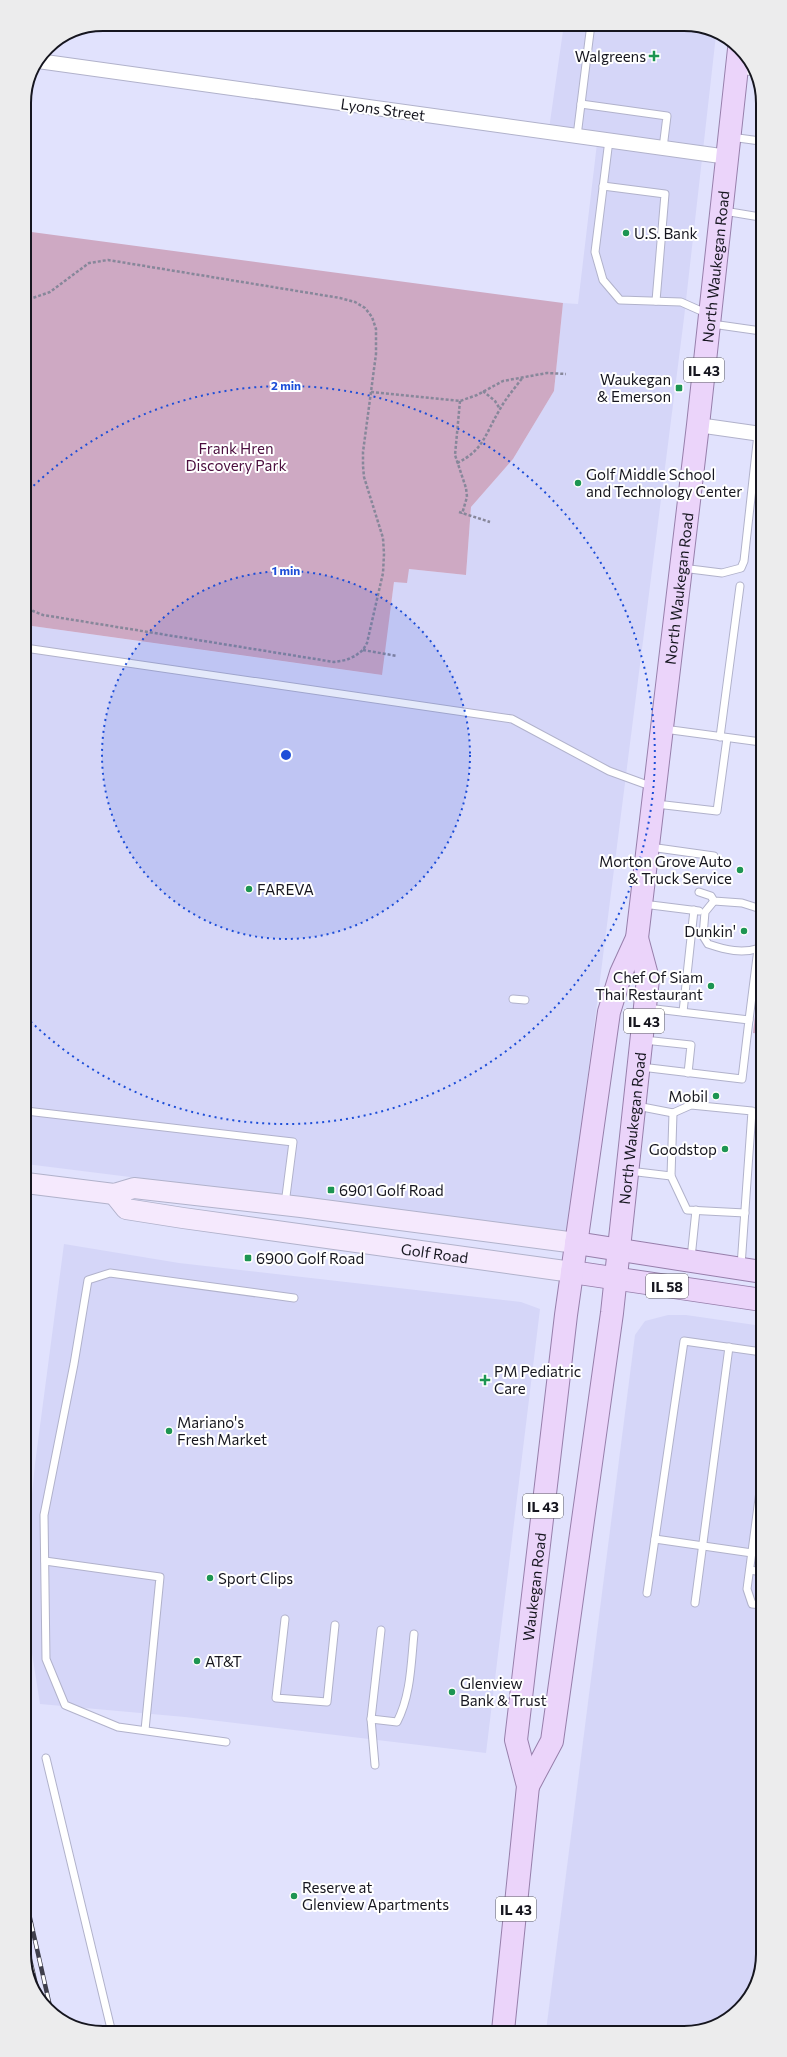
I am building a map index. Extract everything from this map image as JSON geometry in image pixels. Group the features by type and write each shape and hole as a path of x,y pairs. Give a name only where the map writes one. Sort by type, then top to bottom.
{"main road":[{"name":"North Waukegan Road","path":"576,1243 609,1012 621,973 637,938 698,425 729,147 743,64"},
{"name":"North Waukegan Road","path":"618,1249 648,979 637,938"},
{"name":"Golf Road","path":"31,1184 114,1194 134,1188 285,1205 576,1243 756,1271"},
{"name":"Golf Road","path":"114,1194 126,1209 366,1242 756,1299"},
{"name":"Waukegan Road","path":"504,2026 528,1786 516,1740 576,1243"},
{"name":"Waukegan Road","path":"528,1786 552,1741 618,1249"}],"street":[{"name":"Lyons Street","path":"44,62 663,148 729,147"},
{"path":"698,425 756,434"}],"lane":[{"path":"577,136 590,31"},
{"path":"581,104 668,116 663,148"},
{"path":"609,140 594,252 603,280 620,300 681,302 710,319 756,331"},
{"path":"729,147 756,142"},
{"path":"603,186 665,194 656,301"},
{"path":"722,211 756,216"},
{"path":"681,568 722,573 741,568 744,561 756,459"},
{"path":"31,649 512,719 654,796 717,811 731,654 740,586"},
{"path":"662,729 756,741"},
{"path":"648,847 714,856"},
{"path":"699,892 711,896 714,901"},
{"path":"714,901 742,903 756,907"},
{"path":"714,901 705,912 703,936 708,944 734,951 756,948"},
{"path":"641,904 705,912"},
{"path":"683,1012 694,910"},
{"path":"638,1067 742,1079 756,974"},
{"path":"513,998 525,1000"},
{"path":"645,1008 749,1020"},
{"path":"641,1039 691,1045 688,1073"},
{"path":"634,1106 673,1113 690,1105 752,1111 740,1269"},
{"path":"31,1112 293,1142 285,1205"},
{"path":"673,1113 671,1176 687,1210 745,1213"},
{"path":"626,1171 671,1176"},
{"path":"690,1261 696,1210"},
{"path":"226,1742 118,1727 65,1705 46,1659 44,1515 74,1364 88,1280 110,1273 294,1298"},
{"path":"647,1593 684,1341 756,1351"},
{"path":"695,1603 729,1347"},
{"path":"756,1522 747,1589 752,1604 756,1604"},
{"path":"655,1539 752,1553"},
{"path":"45,1561 160,1577 146,1730"},
{"path":"750,1570 756,1571"},
{"path":"285,1619 276,1698 327,1702 335,1624"},
{"path":"375,1765 371,1719 381,1630"},
{"path":"371,1719 397,1722 404,1707 409,1684 414,1634"},
{"path":"46,1758 110,2026"}],"path":[{"path":"31,299 50,292 88,263 108,260 340,298 355,302 365,308 372,317 376,329 376,354 363,452 364,477 383,538 383,567 371,631 363,650 346,660 334,662 43,615 31,610"},
{"path":"371,392 460,401 483,392 503,381 547,373 566,374"},
{"path":"457,463 467,458 481,445 500,409 522,377"},
{"path":"483,392 496,401 500,409"},
{"path":"460,401 455,448 457,463 466,488 467,497 461,513 490,522"},
{"path":"363,650 398,656"}],"shaded area":[{"path":"563,31 688,31 702,33 716,39 684,318 568,1232 31,1165 31,626 381,675 394,582 409,569 466,575 471,507 513,459 554,391 563,303 578,304 598,135 549,129"},
{"path":"64,1244 179,1263 521,1302 540,1309 486,1753 185,1717 40,1704 31,1647 31,1505"},
{"path":"668,1315 686,1315 756,1325 755,1968 746,1990 735,2005 716,2019 702,2024 684,2026 547,2026 635,1335 645,1321"}],"green space":[{"name":"Frank Hren Discovery Park","path":"31,232 563,303 554,391 513,459 471,507 466,575 409,569 407,583 394,582 382,675 31,626"},
{"path":"756,1007 756,1033 753,1033"}],"railway":[{"path":"31,1923 49,2001"}],"place":[{"name":"Walgreens","path":"654,56"},
{"name":"U.S. Bank","path":"626,233"},
{"name":"Waukegan & Emerson","path":"679,388"},
{"name":"Golf Middle School and Technology Center","path":"578,483"},
{"name":"Morton Grove Auto & Truck Service","path":"740,870"},
{"name":"FAREVA","path":"249,889"},
{"name":"Dunkin'","path":"744,931"},
{"name":"Chef Of Siam Thai Restaurant","path":"711,986"},
{"name":"Mobil","path":"716,1096"},
{"name":"Goodstop","path":"725,1149"},
{"name":"6901 Golf Road","path":"331,1190"},
{"name":"6900 Golf Road","path":"248,1258"},
{"name":"PM Pediatric Care","path":"485,1380"},
{"name":"Mariano's Fresh Market","path":"169,1431"},
{"name":"Sport Clips","path":"210,1578"},
{"name":"AT&T","path":"197,1661"},
{"name":"Glenview Bank & Trust","path":"452,1692"},
{"name":"Reserve at Glenview Apartments","path":"294,1896"}]}
